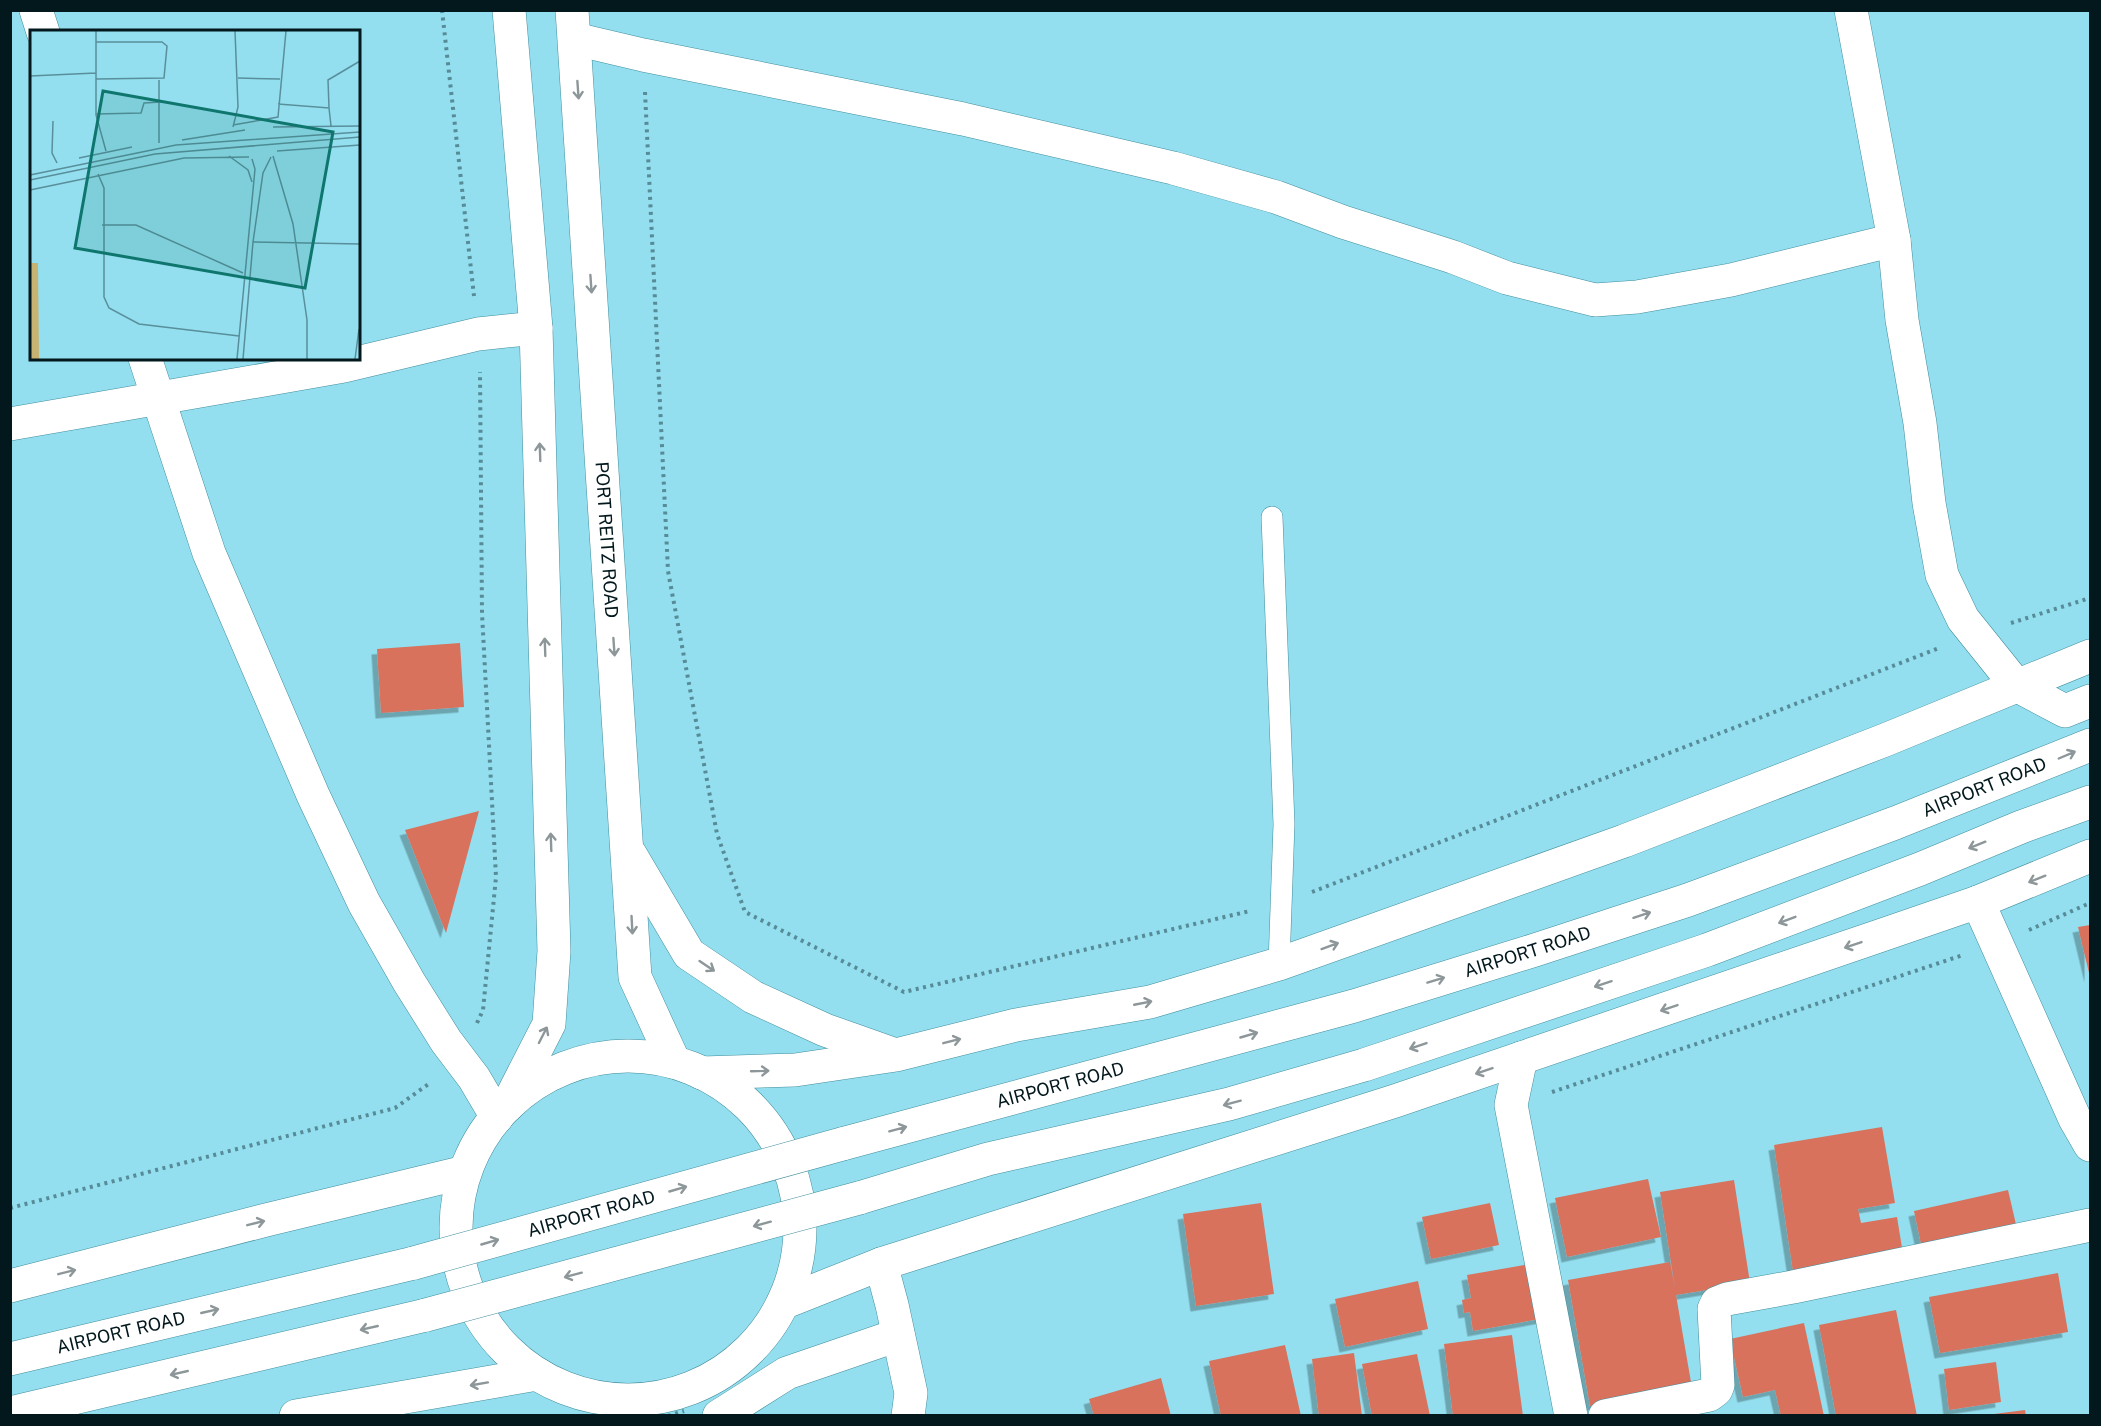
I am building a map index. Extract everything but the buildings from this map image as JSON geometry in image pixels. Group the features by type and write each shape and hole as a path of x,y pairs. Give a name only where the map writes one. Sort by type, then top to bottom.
{"main road":[{"path":"36,10 42,30"},
{"path":"509,10 536,328 554,951 549,1024 502,1111 476,1148 465,1172 458,1200 455,1229 458,1258 465,1286 477,1312 493,1336 537,1374 578,1392 607,1398 638,1399 668,1394 697,1385 723,1371 754,1344 767,1329 783,1303 794,1275 800,1245 800,1215 795,1186 785,1157 770,1131 751,1107 728,1088 688,1068"},
{"path":"1851,10 1893,240 1902,320 1942,574 1963,619 2016,685 2065,711 2091,701"},
{"path":"573,25 643,55 853,99 963,119 1173,168 1276,197 1343,222 1453,257 1507,278 1595,300 1637,297 1731,280 1893,240"},
{"name":"PORT REITZ ROAD","path":"573,25 635,977 688,1068"},
{"path":"10,423 344,366 478,334 536,328"},
{"path":"146,360 209,553 313,795 364,903 409,982 461,1061 502,1111"},
{"path":"502,1111 535,1084 567,1067 602,1058 638,1057 688,1068 795,1070 897,1055 1016,1025 1150,1002 1279,964 1624,841 1885,740 2091,656"},
{"name":"AIRPORT ROAD","path":"10,1359 414,1263 842,1144 1343,1009 1688,900 1895,823 2091,745"},
{"path":"10,1413 426,1315 859,1198 988,1160 1229,1104 1364,1065 1707,950 1920,869 2021,827 2091,802"},
{"path":"628,850 689,954 753,997 825,1030 897,1055"},
{"path":"783,1303 881,1264 1395,1101 1978,903 2091,856"},
{"path":"1978,903 2075,1119 2091,1144"},
{"path":"1521,1058 1511,1105 1571,1416"},
{"path":"10,1286 242,1226 465,1172"},
{"path":"1605,1416 1709,1395 1716,1390 1718,1385 1714,1309 1717,1303 1726,1299 2091,1225"},
{"path":"881,1264 911,1394 908,1416"},
{"path":"719,1416 787,1373 898,1335"},
{"path":"296,1416 537,1374"}],"lane":[{"path":"1272,517 1284,824 1279,964"}],"path":[{"path":"10,1208 395,1108 461,1061 483,1010 496,877 482,613 481,389 478,334 441,10"},
{"path":"643,55 668,571 717,834 745,912 904,992 1281,903 1974,634 2091,598"}]}
